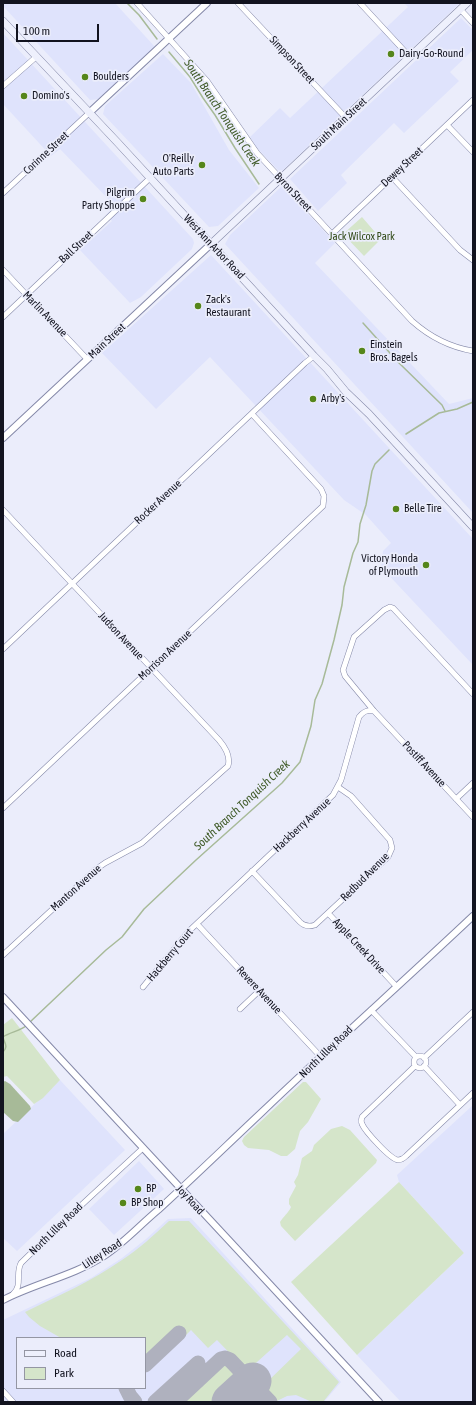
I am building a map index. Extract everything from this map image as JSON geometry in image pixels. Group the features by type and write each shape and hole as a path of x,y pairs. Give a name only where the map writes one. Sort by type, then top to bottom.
{"main road":[{"name":"South Main Street","path":"211,244 467,3"},
{"name":"West Ann Arbor Road","path":"3,21 473,527"}],"street":[{"name":"Byron Street","path":"137,3 207,80 257,153 418,326 440,341 452,346 473,351"},
{"path":"89,113 207,3"},
{"name":"Simpson Street","path":"238,3 346,118"},
{"path":"360,3 410,56"},
{"path":"460,9 473,23"},
{"path":"3,86 36,57"},
{"name":"Dewey Street","path":"332,234 473,100"},
{"name":"Corinne Street","path":"3,193 89,113"},
{"path":"447,125 473,152"},
{"path":"392,177 460,250 473,260"},
{"name":"Ball Street","path":"3,316 150,178"},
{"name":"Main Street","path":"3,438 211,244"},
{"name":"Marlin Avenue","path":"3,270 87,359"},
{"name":"Rocker Avenue","path":"3,649 314,356"},
{"name":"Morrison Avenue","path":"3,808 323,506 324,494 321,489 252,414"},
{"name":"Judson Avenue","path":"3,510 224,746 228,755 228,766"},
{"name":"Postiff Avenue","path":"473,694 396,611 390,607 384,610 354,637 343,670 345,676 374,711 473,817"},
{"name":"Hackberry Avenue","path":"197,924 333,795 338,787 359,717 367,710 374,711"},
{"name":"Manton Avenue","path":"3,955 95,870 105,862 142,843 228,766"},
{"path":"456,799 473,783"},
{"name":"Redbud Avenue","path":"328,913 388,857 392,848 390,840 383,831 351,796 338,787"},
{"name":"Apple Creek Drive","path":"252,871 303,925 315,925 328,913 396,986"},
{"name":"North Lilley Road","path":"181,1190 396,986 473,916"},
{"name":"Hackberry Court","path":"143,987 183,938 197,924"},
{"name":"Revere Avenue","path":"197,924 321,1057"},
{"path":"240,1009 259,991"},
{"name":"Joy Road","path":"3,997 379,1402"},
{"path":"371,1010 416,1057 419,1056 424,1058"},
{"path":"424,1058 473,1012"},
{"path":"416,1057 414,1063 415,1066 362,1118 362,1124 365,1129 389,1155 398,1160 406,1156 473,1093"},
{"path":"424,1058 426,1061 424,1066"},
{"path":"415,1066 419,1068 424,1066"},
{"path":"424,1066 460,1105"},
{"name":"North Lilley Road","path":"11,1296 16,1292 18,1286 18,1269 21,1263 143,1148"},
{"name":"Lilley Road","path":"11,1296 74,1272 103,1256 129,1236 181,1190"},
{"path":"3,1300 11,1296"},
{"path":"3,1391 13,1402"}],"shaded area":[{"path":"3,3 115,3 155,47 100,99 90,100 3,6"},
{"path":"404,3 460,3 283,170 279,171 257,148 250,137 280,108 290,118 408,7"},
{"path":"461,18 473,30 473,50 450,72 459,81 404,133 394,123 341,175 347,183 318,211 290,179"},
{"path":"3,33 193,239 194,243 192,249 141,297 130,303 80,250 112,221 106,215 115,206 60,149 51,156 3,104"},
{"path":"163,54 191,83 229,150 259,188 218,226 209,227 103,114 105,106"},
{"path":"282,186 335,243 315,263 449,404 473,398 473,513 225,244 230,235"},
{"path":"211,255 473,539 473,665 381,567 383,551 391,543 366,515 344,500 210,357 156,409 102,353"},
{"path":"60,1080 125,1150 17,1251 3,1238 3,1134"},
{"path":"5,1081 10,1084 31,1109 18,1122 13,1121 3,1112 3,1082"},
{"path":"473,1105 473,1402 401,1402 357,1355 464,1253 399,1182 397,1175"},
{"path":"139,1161 164,1189 114,1235 89,1209"},
{"path":"191,1218 341,1382 324,1402 3,1402 3,1320 91,1278 122,1258 168,1219"}],"green space":[{"name":"Jack Wilcox Park","path":"362,217 381,239 364,256 343,234"},
{"path":"12,1018 60,1080 43,1098 34,1104 7,1076 3,1077 3,1025"},
{"path":"303,1082 306,1082 321,1099 308,1122 300,1131 295,1149 287,1156 281,1156 269,1150 248,1148 244,1145 242,1141 244,1137"},
{"path":"342,1126 350,1130 377,1160 376,1163 295,1241 281,1226 280,1222 291,1207 289,1204 289,1199 296,1186 294,1182 298,1175 302,1158 312,1151 314,1145 331,1129"},
{"path":"399,1182 464,1253 357,1355 291,1282"},
{"path":"169,1221 189,1221 339,1382 323,1402 312,1402 296,1395 287,1396 275,1402 262,1387 301,1349 287,1335 247,1371 217,1340 208,1348 191,1330 185,1336 178,1329 146,1358 146,1337 59,1337 40,1326 25,1312 75,1288 111,1268 152,1237"},
{"path":"225,1364 233,1370 237,1376 236,1382 214,1402 181,1402 217,1368"}],"waterway":[{"name":"South Branch Tonquish Creek","path":"127,3 139,15 157,39"},
{"name":"South Branch Tonquish Creek","path":"169,52 190,77 259,184"},
{"name":"South Branch Tonquish Creek","path":"363,323 398,362 442,405 445,411"},
{"name":"South Branch Tonquish Creek","path":"406,434 439,413 457,409 473,402"},
{"name":"South Branch Tonquish Creek","path":"30,1022 106,950 122,937 144,909 282,783 300,762 311,726 315,700 322,684 334,640 342,605 344,587 353,553 358,542 360,524 366,505 372,471 375,464 389,450"},
{"name":"South Branch Tonquish Creek","path":"3,1052 6,1048 3,1037 22,1029 27,1025"}],"taxiway":[{"path":"146,1364 179,1333"},
{"path":"175,1402 221,1359 225,1358 230,1360 270,1402"},
{"path":"155,1402 198,1363"},
{"path":"126,1389 135,1402"}],"runway":[{"path":"230,1402 253,1381"}],"place":[{"name":"Dairy-Go-Round","path":"391,54"},
{"name":"Boulders","path":"85,77"},
{"name":"Domino's","path":"24,96"},
{"name":"O'Reilly Auto Parts","path":"202,165"},
{"name":"Pilgrim Party Shoppe","path":"143,199"},
{"name":"Zack's Restaurant","path":"198,306"},
{"name":"Einstein Bros. Bagels","path":"362,351"},
{"name":"Arby's","path":"313,399"},
{"name":"Belle Tire","path":"396,509"},
{"name":"Victory Honda of Plymouth","path":"426,565"},
{"name":"BP","path":"138,1189"},
{"name":"BP Shop","path":"123,1203"}]}
